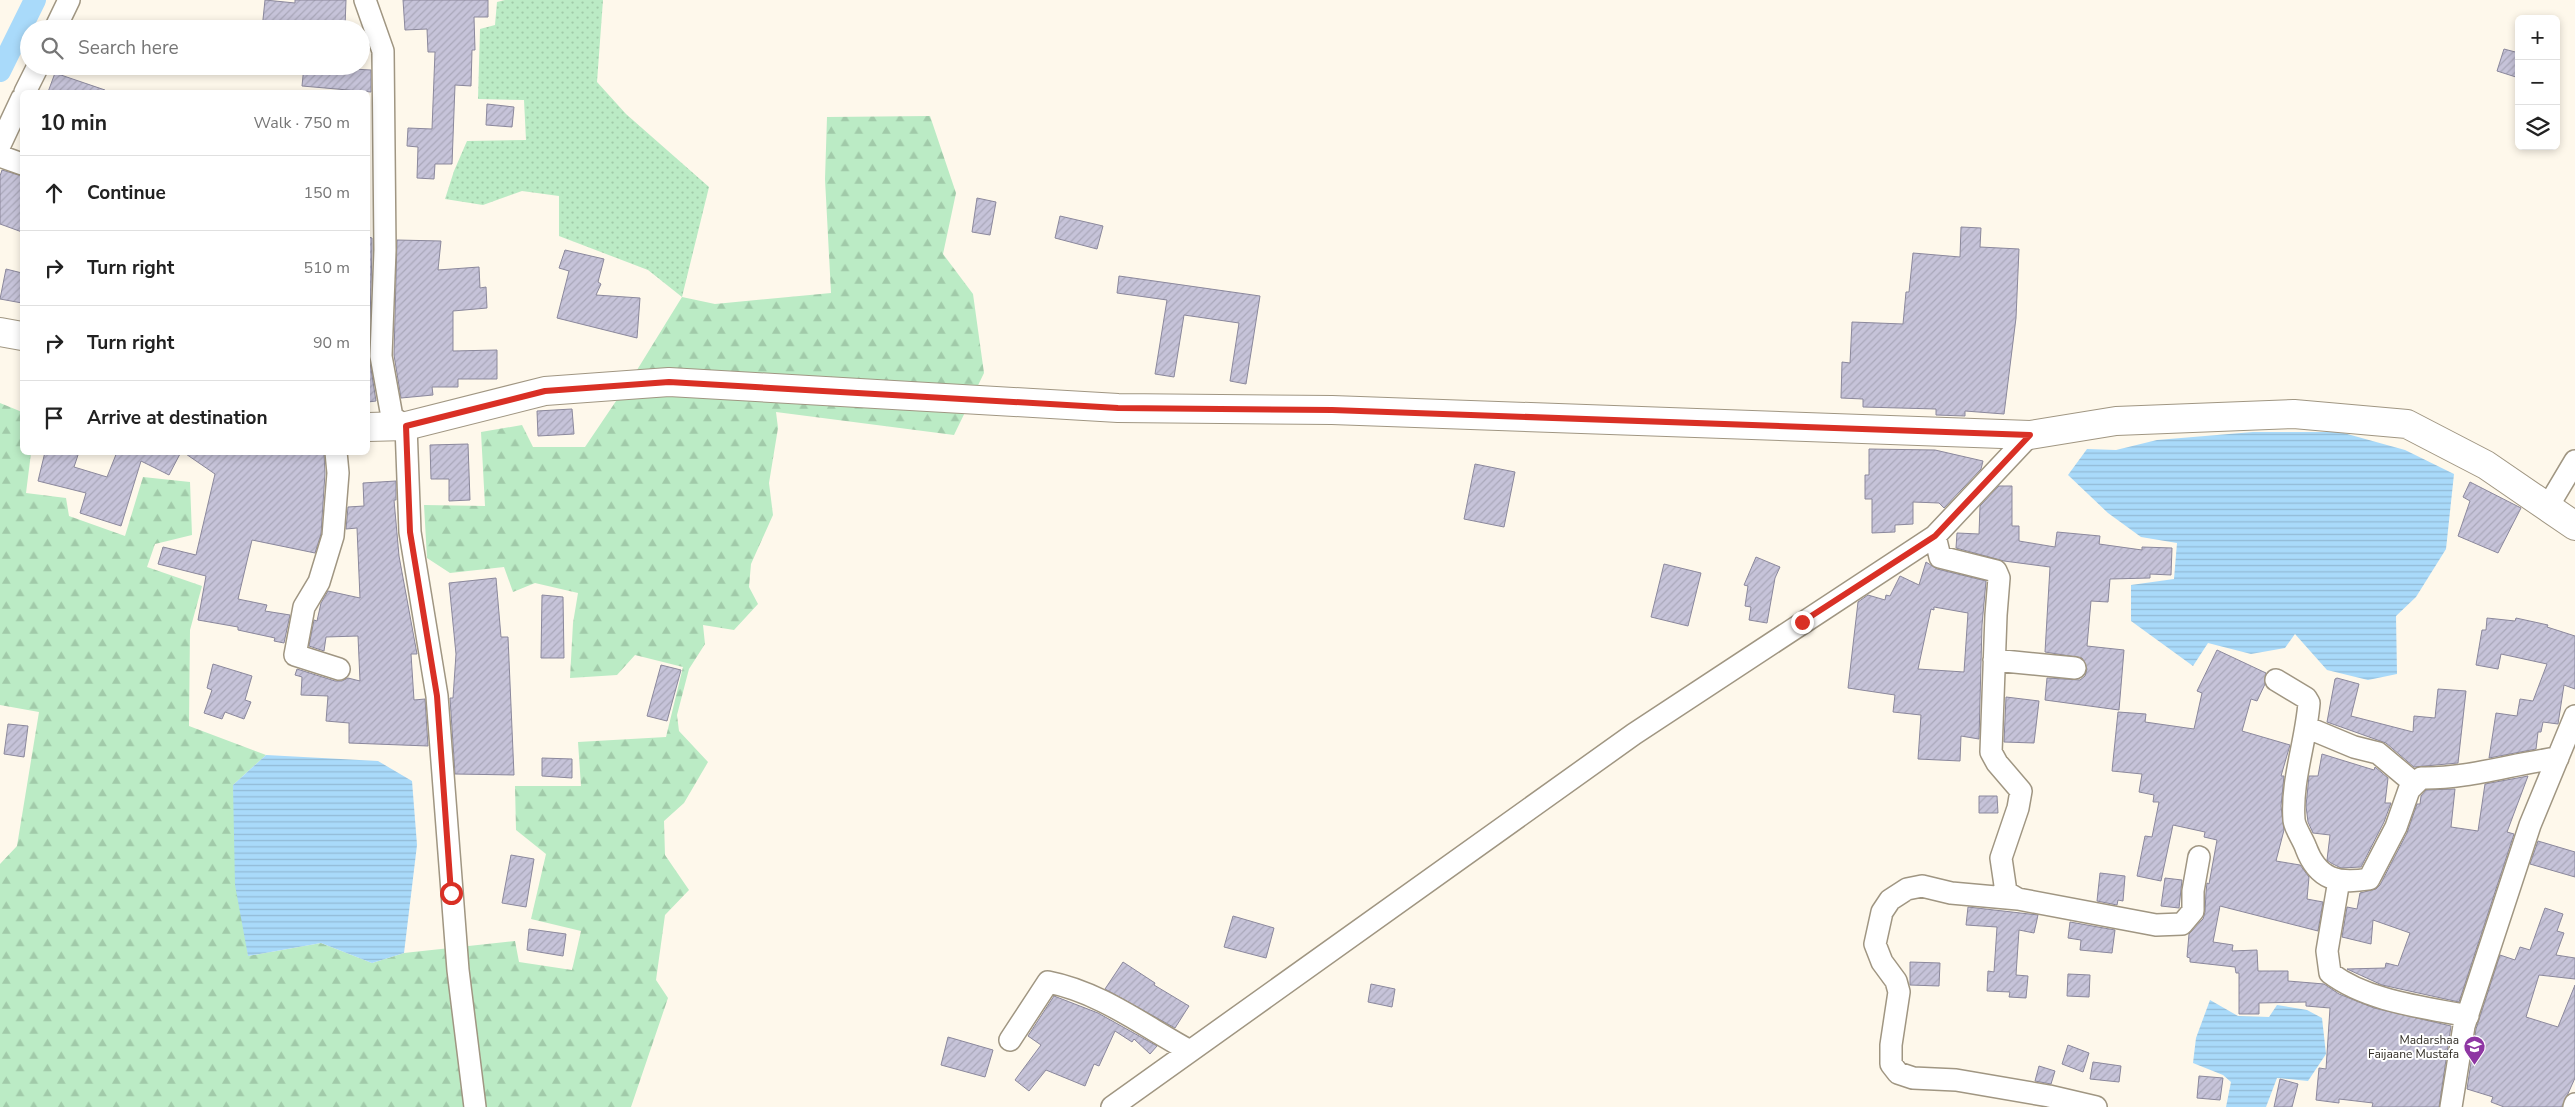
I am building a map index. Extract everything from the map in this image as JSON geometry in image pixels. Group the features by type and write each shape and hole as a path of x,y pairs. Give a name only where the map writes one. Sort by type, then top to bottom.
{"main road":[{"path":"0,332 20,336"},
{"path":"370,426 406,426 545,391 669,382 1118,408 1342,410 2030,435 2116,421 2294,414 2407,424 2486,465 2575,526"}],"street":[{"path":"60,20 69,0"},
{"path":"365,0 383,51 385,250 381,356 392,417 406,426 410,532 437,696 458,970 475,1107"},
{"path":"26,90 34,75"},
{"path":"0,145 20,102"},
{"path":"0,156 20,163"},
{"path":"1112,1107 1634,734 1935,536 2030,435"},
{"path":"336,455 338,473 333,536 319,582 304,607 295,654 339,669"},
{"path":"2548,508 2575,461"},
{"path":"1935,536 1940,556 1996,571 1999,578 1991,752 1997,764 2020,792 2018,808 2001,858 2006,892 2018,898"},
{"path":"1994,660 2075,668"},
{"path":"2276,680 2306,698 2309,703 2295,795 2294,822 2312,865 2328,876 2347,883 2369,879 2396,827 2409,790 2421,778 2456,777 2522,762 2558,758"},
{"path":"2451,1107 2468,1016 2530,825 2575,716"},
{"path":"2306,727 2354,746 2378,753 2415,784"},
{"path":"2096,1107 2049,1096 1956,1080 1913,1078 1898,1073 1891,1064 1891,1045 1899,992 1896,981 1882,962 1875,944 1882,912 1890,900 1907,889 1922,886 1951,894 2018,898 2156,925 2182,924 2193,911 2193,892 2199,857"},
{"path":"2339,880 2327,952 2330,973 2345,984 2384,997 2468,1016"},
{"path":"1010,1040 1048,982 1102,999 1154,1032 1190,1051"}],"green space":[{"path":"505,0 603,0 597,82 626,114 709,187 682,297 648,270 559,236 559,196 522,191 483,205 445,199 454,171 467,141 526,140 524,100 478,99 480,29 495,25 497,2"},
{"path":"930,116 956,193 943,254 973,294 984,373 954,435 776,412 778,428 769,483 773,515 751,564 749,587 758,604 734,630 703,625 705,644 689,669 677,715 679,731 708,762 684,803 664,821 665,855 689,890 665,915 656,980 668,998 631,1107 0,1107 0,864 17,846 39,712 0,705 0,403 20,411 20,455 31,455 26,493 66,498 69,516 125,536 143,477 190,482 192,535 155,544 147,567 202,586 190,630 189,726 266,755 233,785 248,956 321,943 372,963 404,953 515,941 519,962 572,970 581,931 531,919 546,854 516,830 515,786 581,786 578,742 666,737 683,667 635,655 617,675 570,678 573,623 578,593 535,583 513,592 504,567 450,573 427,558 424,505 485,506 481,432 522,425 533,447 585,447 637,370 682,297 715,304 831,293 825,179 827,117"}],"water":[{"path":"2253,432 2340,432 2405,450 2454,474 2446,549 2416,597 2396,616 2397,674 2368,680 2327,670 2295,634 2285,648 2251,654 2208,643 2193,666 2131,621 2131,585 2174,579 2177,543 2141,537 2108,513 2068,475 2087,449 2116,450 2157,440"},
{"path":"266,755 378,761 412,781 417,845 404,953 372,963 321,943 248,956 235,885 233,785"},
{"path":"2210,1000 2238,1016 2269,1017 2277,1005 2307,1010 2322,1018 2326,1054 2308,1081 2277,1078 2266,1107 2226,1107 2231,1082 2223,1075 2193,1063 2196,1038"}],"building":[{"path":"265,0 295,3 295,0 346,0 345,20 263,20"},
{"path":"403,0 488,0 488,17 474,17 475,50 472,50 471,86 455,85 452,164 435,164 434,179 417,178 418,147 407,146 408,128 432,129 435,52 428,52 427,29 405,30"},
{"path":"2504,49 2515,52 2515,77 2497,71"},
{"path":"371,70 371,92 370,90 302,86 303,75 370,75"},
{"path":"54,75 61,75 105,90 49,90"},
{"path":"487,104 514,107 512,127 486,125"},
{"path":"2,170 20,175 20,231 0,224 0,176"},
{"path":"977,198 996,202 990,235 972,232"},
{"path":"1060,216 1103,226 1097,249 1055,238"},
{"path":"1961,227 1981,228 1980,247 2019,249 2016,318 2004,414 1965,411 1965,416 1936,415 1936,409 1863,407 1863,399 1841,398 1842,362 1850,363 1852,322 1903,324 1913,253 1960,257"},
{"path":"370,238 372,238 370,317"},
{"path":"397,240 441,241 438,270 479,267 480,288 486,287 487,308 453,311 453,351 497,350 497,379 458,379 458,387 432,387 433,395 401,398 394,355"},
{"path":"565,250 604,259 598,282 601,284 596,295 640,298 637,338 557,318 569,271 559,268"},
{"path":"6,269 20,272 20,303 0,299"},
{"path":"1119,276 1260,296 1246,384 1230,381 1239,323 1184,315 1174,377 1155,374 1167,300 1117,293"},
{"path":"370,362 376,401 370,402"},
{"path":"572,409 574,434 538,436 537,411"},
{"path":"468,444 470,500 449,501 449,479 431,479 430,445"},
{"path":"1869,449 1935,450 1983,461 1981,469 1944,508 1939,503 1913,502 1913,524 1895,525 1895,532 1872,533 1872,499 1865,499 1865,475 1869,475"},
{"path":"44,455 78,455 74,467 107,477 116,455 179,455 169,475 141,461 121,526 80,513 86,493 38,481"},
{"path":"187,455 324,455 325,473 321,534 315,553 252,540 238,599 267,605 265,611 290,615 284,643 274,641 275,638 238,630 238,627 198,620 206,576 158,564 163,547 196,555 215,474"},
{"path":"1475,464 1515,472 1504,527 1464,519"},
{"path":"396,481 396,500 394,500 399,556 417,654 411,654 414,700 425,699 428,746 349,743 349,723 326,721 328,696 301,695 302,677 295,675 297,669 335,681 342,681 348,678 360,681 358,636 326,637 324,651 309,646 314,620 317,621 321,603 328,591 360,598 357,528 346,529 348,507 364,506 363,483"},
{"path":"2470,482 2521,508 2498,553 2458,536 2470,501 2463,497"},
{"path":"1999,486 2012,486 2012,526 2019,526 2019,541 2055,547 2057,532 2100,536 2099,544 2142,550 2142,547 2172,548 2171,575 2150,574 2150,578 2110,579 2108,602 2091,601 2087,646 2124,650 2119,710 2045,700 2047,678 2080,680 2085,676 2087,669 2082,658 2045,652 2050,567 2004,561 1956,548 1957,533 1979,534 1980,506"},
{"path":"1756,557 1780,567 1775,578 1767,623 1749,620 1751,607 1745,606 1748,586 1744,585"},
{"path":"1926,562 1937,569 1986,581 1982,625 1979,739 1961,736 1960,761 1918,759 1921,715 1893,712 1895,695 1848,688 1858,602 1868,595 1885,600 1886,595 1890,596 1900,576 1919,585","holes":["1934,607 1968,613 1964,672 1918,669 1931,609 1934,610"]},
{"path":"1664,564 1701,573 1688,626 1651,617"},
{"path":"496,578 501,637 508,637 514,775 455,774 450,698 453,698 456,654 449,583"},
{"path":"542,595 563,597 564,658 541,658"},
{"path":"2487,618 2515,621 2516,618 2548,625 2547,627 2575,636 2575,689 2564,685 2558,724 2543,722 2541,732 2538,732 2536,749 2489,758 2496,713 2517,716 2520,699 2533,701 2547,664 2501,654 2498,669 2476,665 2482,630 2486,630"},
{"path":"2217,650 2266,673 2265,684 2257,701 2251,699 2242,731 2290,745 2281,776 2284,776 2281,806 2284,830 2276,861 2300,865 2309,877 2307,899 2323,902 2318,931 2220,906 2213,942 2233,945 2232,951 2257,950 2258,971 2288,971 2288,981 2324,984 2339,994 2374,1008 2451,1026 2439,1107 2372,1107 2373,1103 2339,1099 2339,1103 2316,1100 2319,1068 2326,1069 2330,1008 2306,1006 2306,1002 2259,1003 2259,1014 2239,1014 2239,973 2236,973 2235,967 2190,962 2190,958 2187,957 2189,934 2203,919 2207,883 2209,884 2217,840 2204,837 2205,832 2173,825 2161,881 2137,876 2145,836 2152,837 2159,802 2153,802 2154,795 2139,792 2142,774 2112,771 2118,712 2146,714 2145,722 2194,729 2202,693 2197,691"},
{"path":"213,664 252,676 245,700 251,702 244,719 225,712 222,719 204,713 212,690 207,688"},
{"path":"661,665 681,670 667,721 647,716"},
{"path":"2335,679 2359,684 2351,716 2413,732 2414,716 2435,718 2438,689 2466,691 2458,763 2414,767 2386,743 2327,722"},
{"path":"2006,697 2039,701 2034,743 2004,742"},
{"path":"8,724 28,726 24,757 4,754"},
{"path":"2322,754 2374,770 2375,767 2388,778 2385,803 2391,803 2384,822 2361,867 2341,868 2327,860 2330,835 2313,833 2308,822 2306,806 2309,776 2318,776"},
{"path":"542,758 572,759 572,778 542,776"},
{"path":"2528,776 2507,832 2514,834 2459,1002 2382,985 2347,969 2385,968 2386,963 2398,966 2410,933 2373,920 2371,944 2342,937 2347,907 2357,909 2360,893 2376,889 2380,885 2407,833 2417,804 2420,804 2421,796 2426,790 2455,789 2451,827 2478,831 2485,784"},
{"path":"1979,796 1997,796 1998,813 1979,813"},
{"path":"2538,841 2575,852 2575,877 2530,864"},
{"path":"511,855 534,859 526,907 502,903"},
{"path":"2100,873 2125,876 2123,901 2118,900 2117,905 2097,901"},
{"path":"2165,878 2182,880 2179,908 2161,906"},
{"path":"1968,907 2038,915 2034,933 2019,930 2016,975 2028,976 2026,998 2009,997 2010,992 1987,991 1988,971 1994,972 1997,927 1966,925"},
{"path":"2545,908 2563,914 2557,931 2564,933 2556,955 2575,958 2575,979 2539,975 2526,1017 2558,1027 2575,985 2575,1078 2562,1107 2504,1107 2491,1102 2493,1097 2467,1089 2476,1029 2500,955 2515,960 2520,947 2530,950"},
{"path":"1233,916 1274,928 1266,958 1224,947"},
{"path":"2070,922 2115,930 2112,953 2080,950 2081,940 2068,938"},
{"path":"529,929 566,934 563,956 527,950"},
{"path":"1123,962 1155,983 1154,985 1189,1006 1175,1028 1105,989"},
{"path":"1910,962 1940,963 1939,986 1910,985"},
{"path":"2068,974 2090,975 2089,997 2067,996"},
{"path":"1371,984 1395,989 1392,1007 1368,1002"},
{"path":"1054,996 1098,1013 1157,1046 1150,1054 1134,1039 1132,1042 1115,1031 1099,1066 1094,1064 1085,1086 1046,1070 1029,1091 1015,1080 1041,1045 1028,1036"},
{"path":"948,1037 993,1050 985,1077 941,1065"},
{"path":"2068,1045 2089,1053 2083,1072 2062,1064"},
{"path":"2093,1062 2121,1066 2119,1082 2090,1079"},
{"path":"2039,1066 2055,1071 2051,1084 2035,1081"},
{"path":"2199,1076 2223,1078 2220,1100 2197,1098"},
{"path":"2280,1079 2298,1084 2292,1107 2274,1107"}],"waterway":[{"path":"25,20 35,0"},
{"path":"0,71 20,30"}],"place":[{"name":"Madarshaa Faijaane Mustafa","path":"2475,1066"}],"route":[{"path":"451,893 437,696 410,532 406,426 545,391 669,382 1118,408 1332,410 1821,426 2030,435 1935,536 1802,622"}]}
